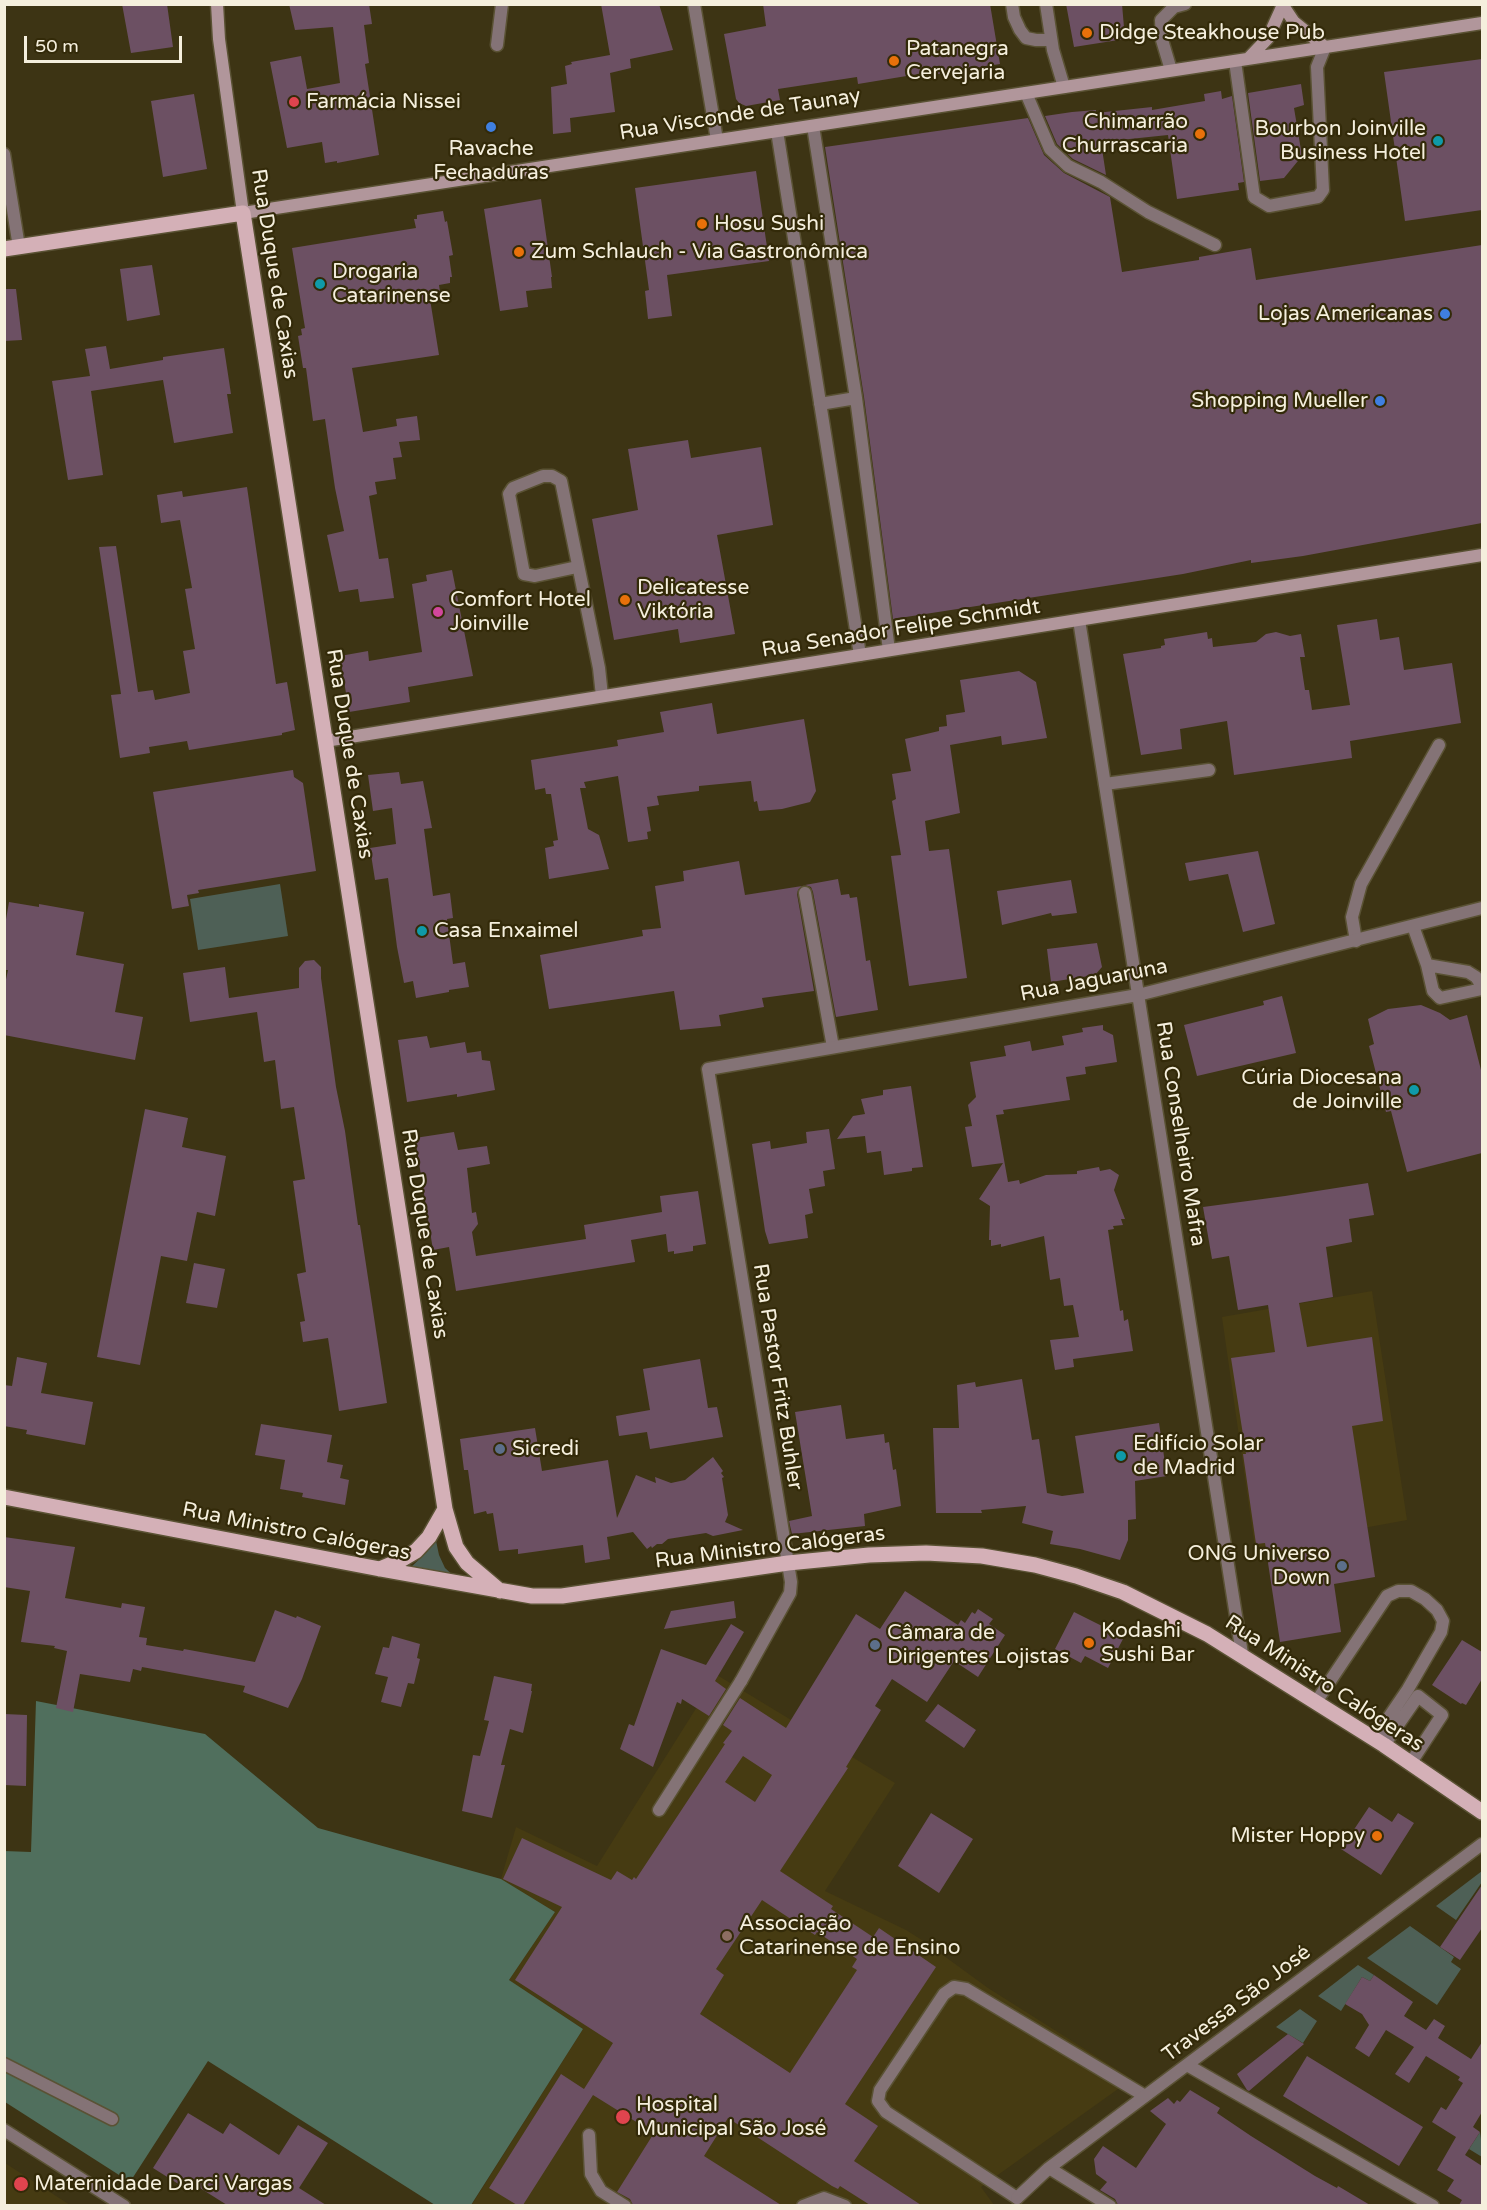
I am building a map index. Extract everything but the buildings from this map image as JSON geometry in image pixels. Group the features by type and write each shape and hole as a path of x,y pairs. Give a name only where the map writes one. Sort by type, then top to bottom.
{"main road":[{"name":"Rua Duque de Caxias","path":"217,4 219,39 243,213 445,1509 456,1547 467,1563 500,1591"},
{"path":"1249,59 1268,38 1282,6 1294,22 1325,47"},
{"name":"Rua Visconde de Taunay","path":"12,248 1482,23"},
{"name":"Rua Senador Felipe Schmidt","path":"325,741 1482,555"},
{"name":"Rua Ministro Calógeras","path":"4,1497 532,1596 562,1596 788,1563 857,1556 926,1553 982,1556 1035,1565 1123,1592 1166,1612 1242,1654 1379,1742 1482,1812"},
{"path":"380,1569 399,1562 416,1551 429,1537 445,1509"}],"street":[{"path":"497,45 502,4"},
{"path":"694,4 717,140"},
{"path":"1012,4 1014,17 1026,38 1051,40"},
{"path":"1046,4 1051,40 1064,87"},
{"path":"1171,70 1162,40 1161,20 1174,7 1185,4"},
{"path":"1234,61 1254,197 1269,206 1318,197 1323,190 1317,66 1325,47"},
{"path":"1026,93 1050,149 1068,166 1101,182 1148,212 1215,245"},
{"path":"813,126 856,398 889,650"},
{"path":"777,131 860,655"},
{"path":"4,154 12,248"},
{"path":"820,404 856,398"},
{"path":"577,567 535,576 524,574 509,494 513,488 543,476 552,476 561,481 599,668 602,696"},
{"name":"Rua Conselheiro Mafra","path":"1079,620 1242,1654"},
{"path":"1356,941 1352,916 1360,884 1439,746"},
{"path":"1105,784 1209,770"},
{"path":"805,893 833,1047"},
{"name":"Rua Jaguaruna","path":"708,1068 1138,995 1482,908"},
{"path":"1413,926 1427,965 1433,991 1440,998 1482,988 1476,977 1468,972 1427,965"},
{"name":"Rua Pastor Fritz Buhler","path":"659,1810 741,1681 790,1593 791,1582 708,1068"},
{"path":"1316,1702 1388,1596 1398,1591 1411,1591 1425,1599 1437,1610 1443,1621 1441,1632 1413,1692 1379,1742"},
{"path":"1410,1764 1442,1715 1413,1692"},
{"name":"Travessa São José","path":"1145,2096 966,1989 954,1987 944,1994 880,2090 878,2101 886,2112 1017,2198 1049,2168 1482,1844"},
{"path":"4,2064 112,2119"},
{"path":"1187,2065 1433,2205"},
{"path":"4,2130 124,2205"},
{"path":"589,2135 591,2174 601,2191 625,2205"},
{"path":"1049,2168 1110,2205"},
{"path":"803,2205 824,2198 845,2205"}],"shaded area":[{"path":"1372,1291 1407,1520 1255,1548 1222,1317"},
{"name":"Associação Catarinense de Ensino","path":"717,1675 895,1783 825,1891 906,1930 988,1988 1132,2079 981,2187 994,2205 471,2206 583,2029 509,1980 555,1912 501,1879 516,1827 597,1866"},
{"name":"Maternidade Darci Vargas","path":"5,2163 70,2205 5,2205"}],"green space":[{"path":"280,884 288,936 198,950 190,899"},
{"path":"435,1536 439,1555 445,1568 457,1579 409,1569 427,1552"},
{"path":"36,1701 205,1734 318,1828 501,1879 555,1912 509,1980 583,2029 471,2205 435,2205 208,2061 130,2182 5,2102 4,1851 31,1852"},
{"path":"1482,1871 1482,1882 1456,1920 1436,1906"},
{"path":"1410,1926 1454,1957 1451,1962 1461,1969 1437,2005 1367,1958"},
{"path":"1358,1965 1374,1975 1370,1981 1362,1977 1341,2011 1318,1996"},
{"path":"1300,2009 1317,2021 1303,2043 1276,2027"},
{"path":"1480,2132 1482,2147 1482,2157 1469,2149"}],"place":[{"name":"Didge Steakhouse Pub","path":"1087,33"},
{"name":"Patanegra Cervejaria","path":"894,61"},
{"name":"Farmácia Nissei","path":"294,102"},
{"name":"Ravache Fechaduras","path":"491,127"},
{"name":"Chimarrão Churrascaria","path":"1200,134"},
{"name":"Bourbon Joinville Business Hotel","path":"1438,141"},
{"name":"Hosu Sushi","path":"702,224"},
{"name":"Zum Schlauch - Via Gastronômica","path":"519,252"},
{"name":"Drogaria Catarinense","path":"320,284"},
{"name":"Lojas Americanas","path":"1445,314"},
{"name":"Shopping Mueller","path":"1380,401"},
{"name":"Delicatesse Viktória","path":"625,600"},
{"name":"Comfort Hotel Joinville","path":"438,612"},
{"name":"Casa Enxaimel","path":"422,931"},
{"name":"Cúria Diocesana de Joinville","path":"1414,1090"},
{"name":"Sicredi","path":"500,1449"},
{"name":"Edifício Solar de Madrid","path":"1121,1456"},
{"name":"ONG Universo Down","path":"1342,1566"},
{"name":"Kodashi Sushi Bar","path":"1089,1643"},
{"name":"Câmara de Dirigentes Lojistas","path":"875,1645"},
{"name":"Mister Hoppy","path":"1377,1836"},
{"name":"Associação Catarinense de Ensino","path":"727,1936"},
{"name":"Hospital Municipal São José","path":"623,2117"},
{"name":"Maternidade Darci Vargas","path":"21,2184"}]}
